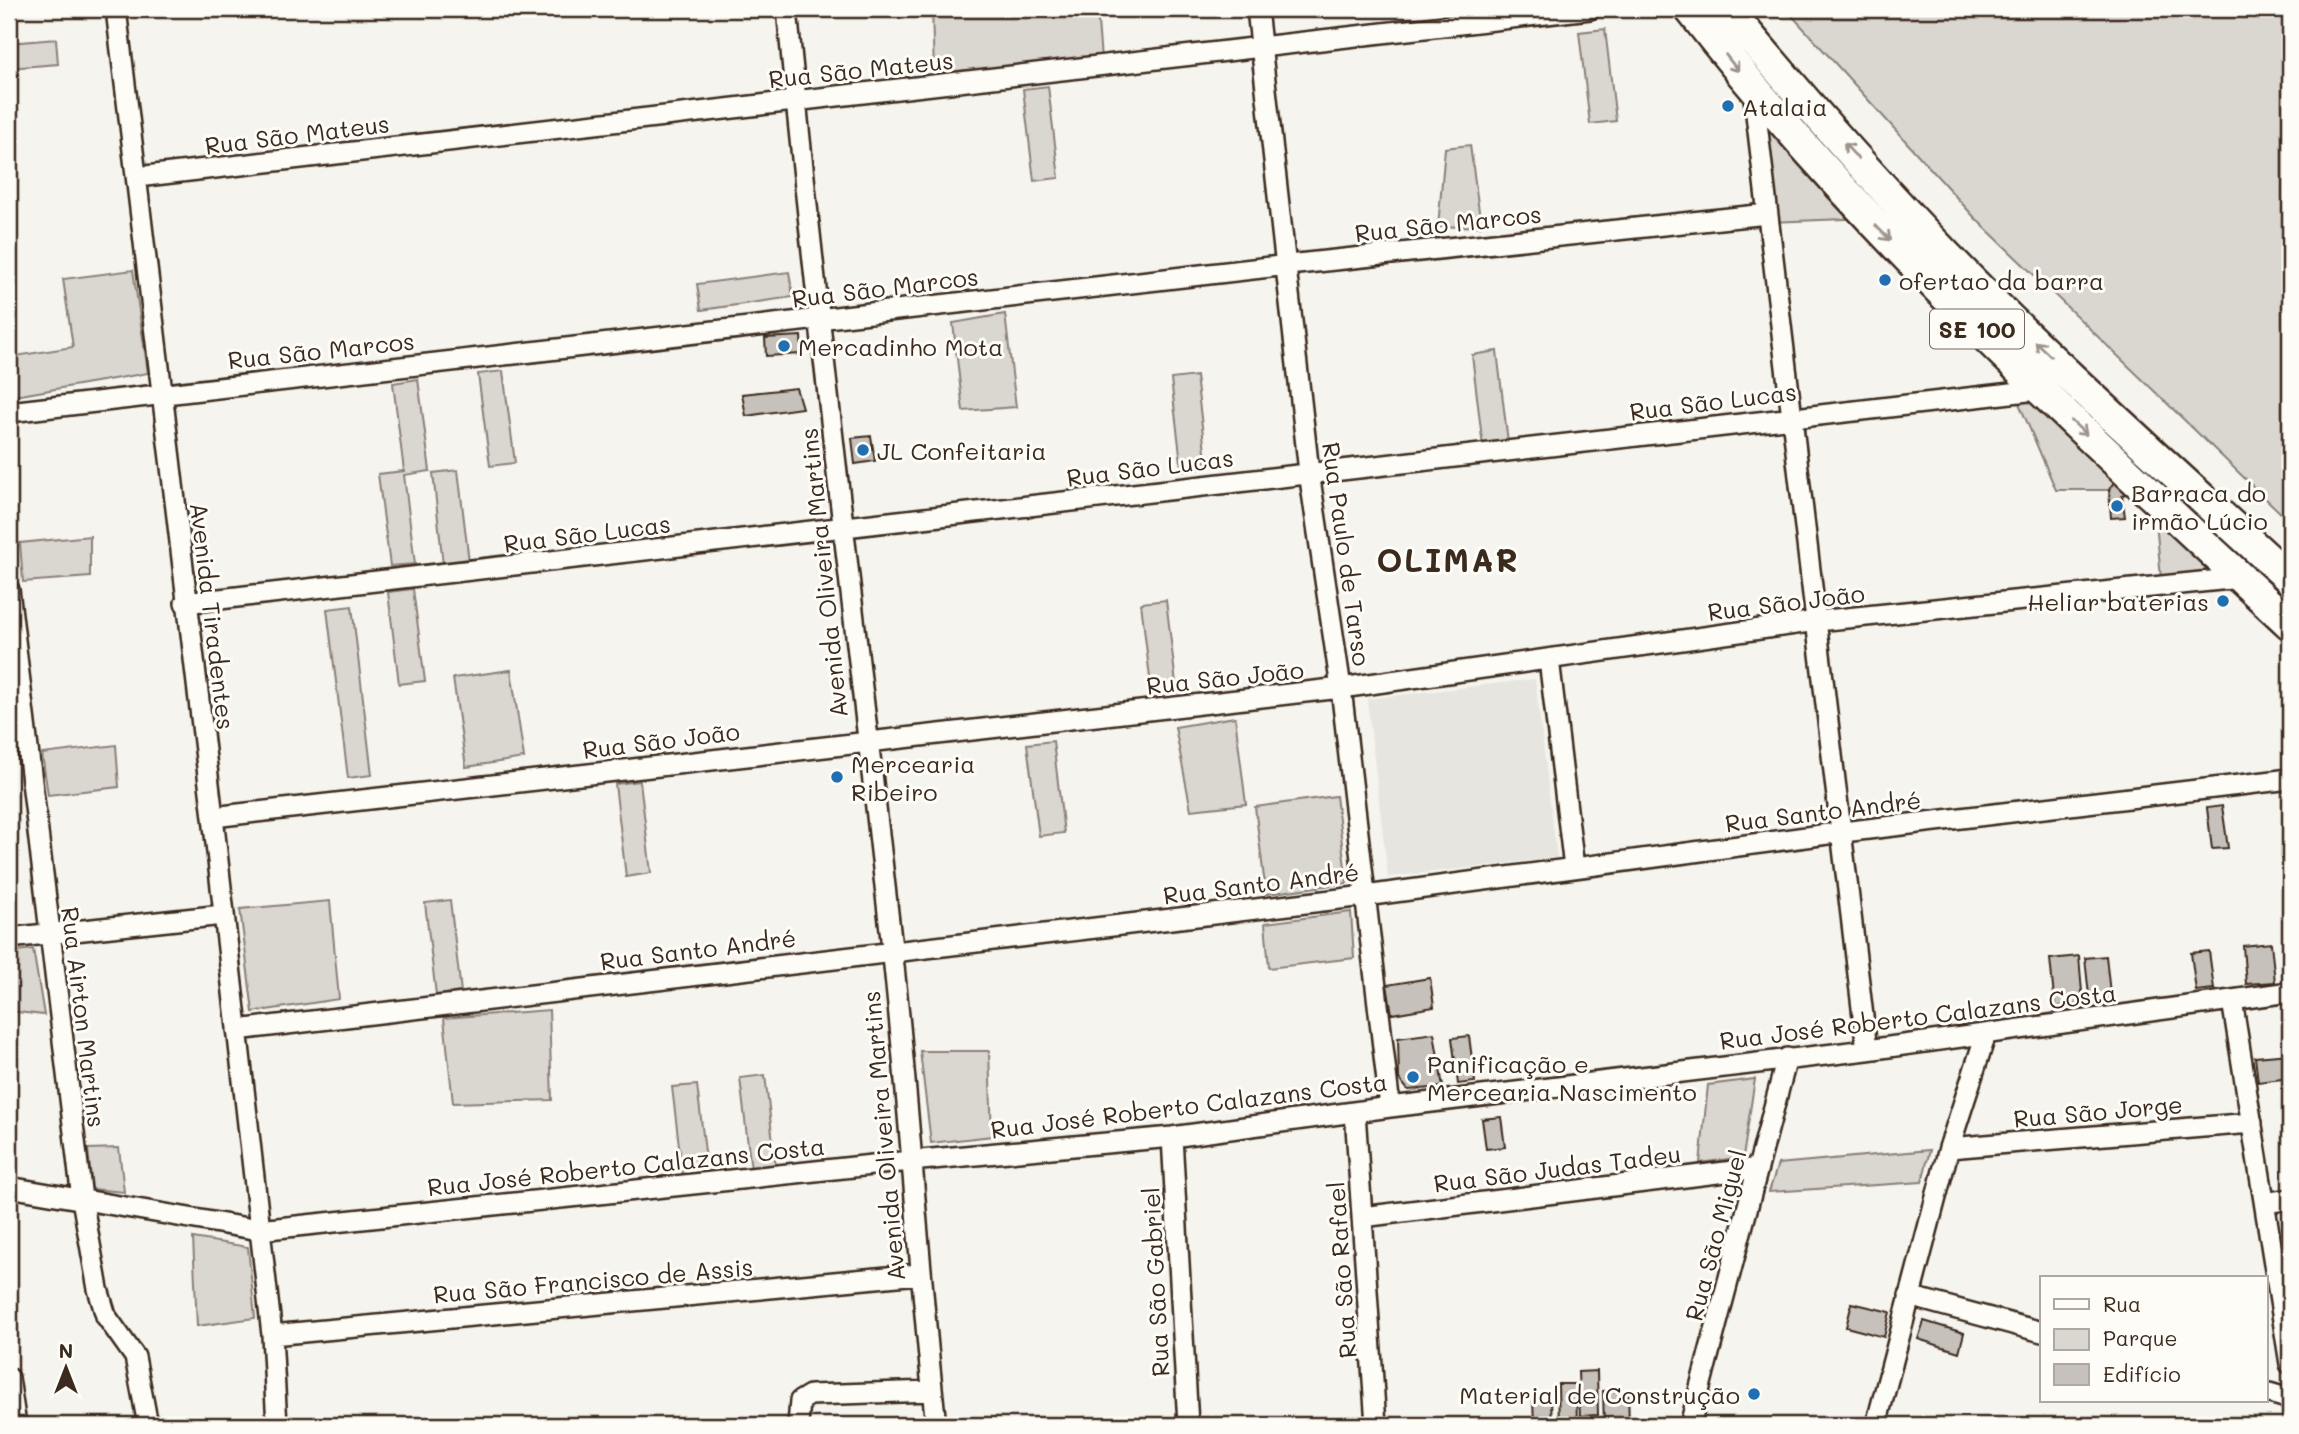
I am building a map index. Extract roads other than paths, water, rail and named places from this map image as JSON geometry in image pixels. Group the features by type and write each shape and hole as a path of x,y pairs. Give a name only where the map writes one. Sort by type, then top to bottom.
{"main road":[{"name":"SE 100","path":"1690,9 1753,89 1868,218 2037,390 2290,624"},
{"name":"SE 100","path":"1727,9 1795,90 1946,255 2097,401 2290,579"}],"street":[{"name":"Avenida Tiradentes","path":"116,9 272,1335 277,1425"},
{"name":"Avenida Oliveira Martins","path":"787,9 841,528 892,950 919,1275 936,1425"},
{"name":"Rua Paulo de Tarso","path":"1257,9 1288,265 1309,472 1341,688 1390,1107"},
{"name":"Rua São Mateus","path":"137,177 1590,9"},
{"path":"1753,89 1867,1050"},
{"name":"Rua São Marcos","path":"9,412 1288,265 1767,214"},
{"name":"Rua São Lucas","path":"185,603 1792,416 2037,390"},
{"name":"Rua São João","path":"213,817 1341,688 1817,621 2241,578"},
{"name":"Rua Airton Martins","path":"9,590 82,1199 100,1298 106,1316 135,1357 148,1425"},
{"path":"1549,659 1574,868"},
{"name":"Rua Santo André","path":"237,1030 892,950 1365,896 1843,832 2290,779"},
{"path":"9,938 223,915"},
{"name":"Rua José Roberto Calazans Costa","path":"259,1230 910,1161 1172,1137 1390,1107 1867,1050 2290,992"},
{"path":"2232,1000 2290,1364"},
{"path":"1876,1425 1948,1148 1986,1034"},
{"name":"Rua São Miguel","path":"1690,1425 1787,1058"},
{"name":"Rua São Rafael","path":"1355,1112 1376,1425"},
{"name":"Rua São Jorge","path":"1948,1148 2252,1123"},
{"name":"Rua São Gabriel","path":"1172,1137 1188,1425"},
{"name":"Rua São Judas Tadeu","path":"1362,1217 1758,1168"},
{"path":"9,1187 259,1230"},
{"path":"2265,1203 2290,1199"},
{"name":"Rua São Francisco de Assis","path":"272,1335 919,1275"},
{"path":"1909,1296 2040,1331"},
{"path":"9,1378 16,1425"},
{"path":"798,1425 800,1401 810,1395 932,1391"},
{"path":"2268,1393 2290,1399"}],"place":[{"name":"Atalaia","path":"1728,106"},
{"name":"ofertao da barra","path":"1885,280"},
{"name":"Mercadinho Mota","path":"784,346"},
{"name":"JL Confeitaria","path":"863,450"},
{"name":"Barraca do irmão Lúcio","path":"2117,506"},
{"name":"Heliar baterias","path":"2223,601"},
{"name":"Mercearia Ribeiro","path":"837,777"},
{"name":"Panificação e Mercearia Nascimento","path":"1413,1077"},
{"name":"Material de Construção","path":"1754,1394"}],"district":[{"name":"OLIMAR","path":"1448,559"}]}
